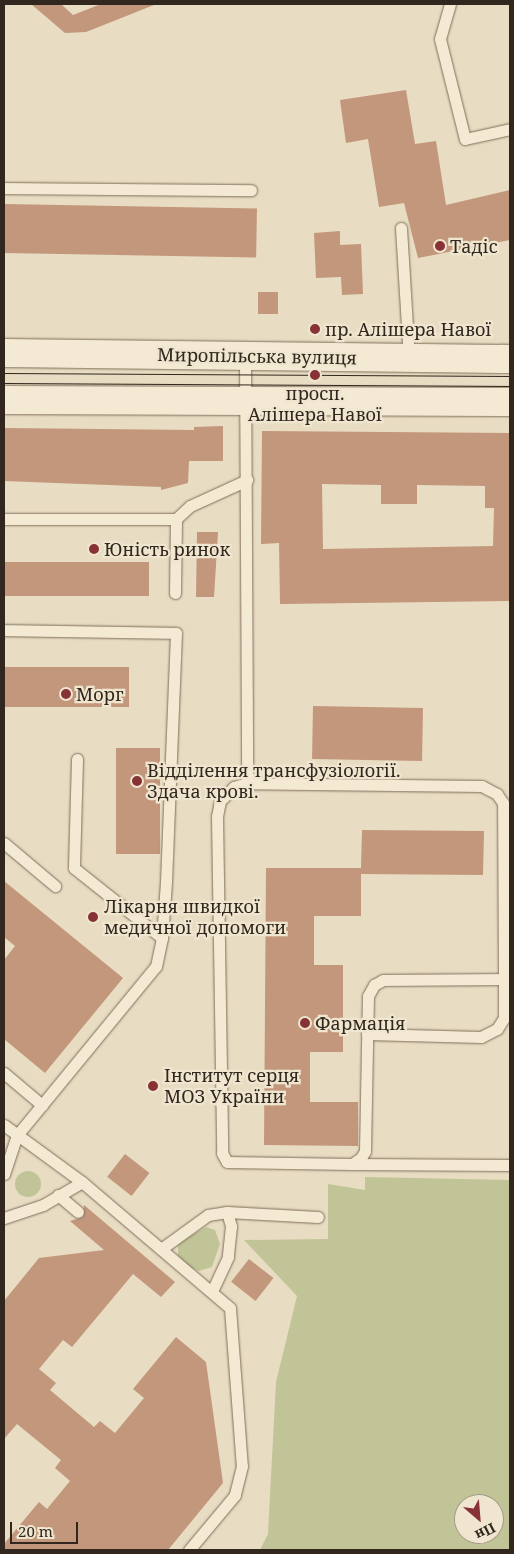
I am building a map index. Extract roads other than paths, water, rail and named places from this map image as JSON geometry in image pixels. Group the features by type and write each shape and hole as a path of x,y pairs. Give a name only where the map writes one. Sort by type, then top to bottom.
{"street":[{"name":"Миропільська вулиця","path":"4,353 408,359 510,358"},
{"path":"4,400 510,402"}],"lane":[{"path":"450,4 440,39 465,139 510,128"},
{"path":"4,188 251,190"},
{"path":"401,228 408,359"},
{"path":"245,356 247,783"},
{"path":"4,519 176,519 190,506 247,480"},
{"path":"175,593 176,519"},
{"path":"4,630 176,633 162,938 156,966 17,1136 4,1174"},
{"path":"77,759 74,868 162,938"},
{"path":"367,1034 481,1037 497,1029 504,1018 507,1007 504,979 506,804 497,794 482,786 247,783 234,787 220,801 217,816 222,1153 227,1162 238,1164 510,1166"},
{"path":"4,843 55,886"},
{"path":"352,1164 365,1151 368,996 383,980 504,979"},
{"path":"4,1073 42,1105"},
{"path":"4,1125 82,1182 230,1308 242,1466 235,1495 189,1550"},
{"path":"4,1218 43,1205 82,1182"},
{"path":"58,1195 78,1212"},
{"path":"161,1249 208,1215 227,1212 318,1217"},
{"path":"212,1292 228,1258 231,1226 227,1212"}],"tram line":[{"path":"4,373 510,376"},
{"path":"4,383 510,386"}],"place":[{"name":"Тадіс","path":"440,246"},
{"name":"пр. Алішера Навої","path":"315,329"},
{"name":"просп. Алішера Навої","path":"315,375"},
{"name":"Юність ринок","path":"94,549"},
{"name":"Морг","path":"66,694"},
{"name":"Відділення трансфузіології. Здача крові.","path":"137,781"},
{"name":"Лікарня швидкої медичної допомоги","path":"93,917"},
{"name":"Фармація","path":"305,1023"},
{"name":"Інститут серця МОЗ України","path":"153,1086"}]}
